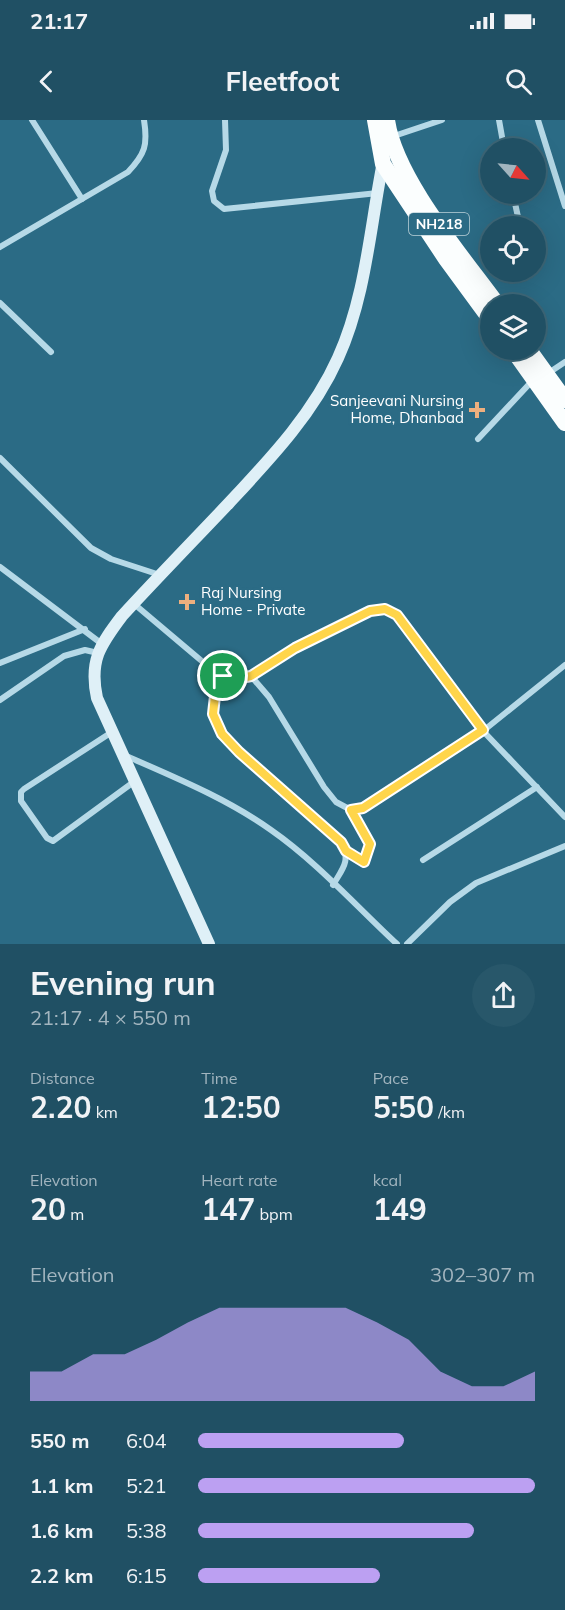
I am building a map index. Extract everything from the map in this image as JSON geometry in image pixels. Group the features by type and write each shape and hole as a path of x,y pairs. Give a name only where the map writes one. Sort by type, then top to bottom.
{"highway":[{"name":"NH218","path":"375,120 383,164 446,259 480,305"},
{"name":"NH218","path":"387,120 395,153 417,190 490,294"},
{"path":"523,360 565,400"},
{"path":"533,360 565,423"}],"main road":[{"path":"209,944 96,698 93,670 100,648 122,616 267,462 303,418 322,389 353,319 390,138"}],"street":[{"path":"32,120 82,199"},
{"path":"0,247 128,172 135,165 146,145 144,120"},
{"path":"225,120 226,150 212,191 214,201 225,209 378,194"},
{"path":"390,138 442,120"},
{"path":"498,120 502,138"},
{"path":"538,120 565,206"},
{"path":"0,303 51,352"},
{"path":"478,439 540,377 565,362"},
{"path":"0,458 91,548 111,560 160,575"},
{"path":"0,567 85,629 100,648"},
{"path":"133,603 210,668 223,676 236,679 251,676 295,648 370,611 385,609 397,615 483,730 565,817"},
{"path":"0,663 85,629"},
{"path":"0,700 64,656 100,648"},
{"path":"351,810 363,808 483,730 565,665"},
{"path":"223,676 215,696 213,714 222,734 239,752 341,842 346,851 346,863 333,885"},
{"path":"251,676 284,719 324,787 336,802 351,810 370,844 364,862 346,851"},
{"path":"112,732 24,789 21,792 21,801 47,838 53,841 135,781"},
{"path":"123,755 232,805 272,830 306,858 397,944"},
{"path":"423,860 537,787"},
{"path":"407,944 450,902 477,882 565,846"}],"place":[{"name":"Sanjeevani Nursing Home, Dhanbad","path":"477,410"},
{"name":"Raj Nursing Home - Private","path":"187,602"}],"route":[{"path":"385,609 397,615 483,730 363,808 351,810 370,844 364,862 346,851 341,842 239,752 222,734 213,714 215,696 223,676 236,679 251,676 295,648 370,611 385,609"}]}
